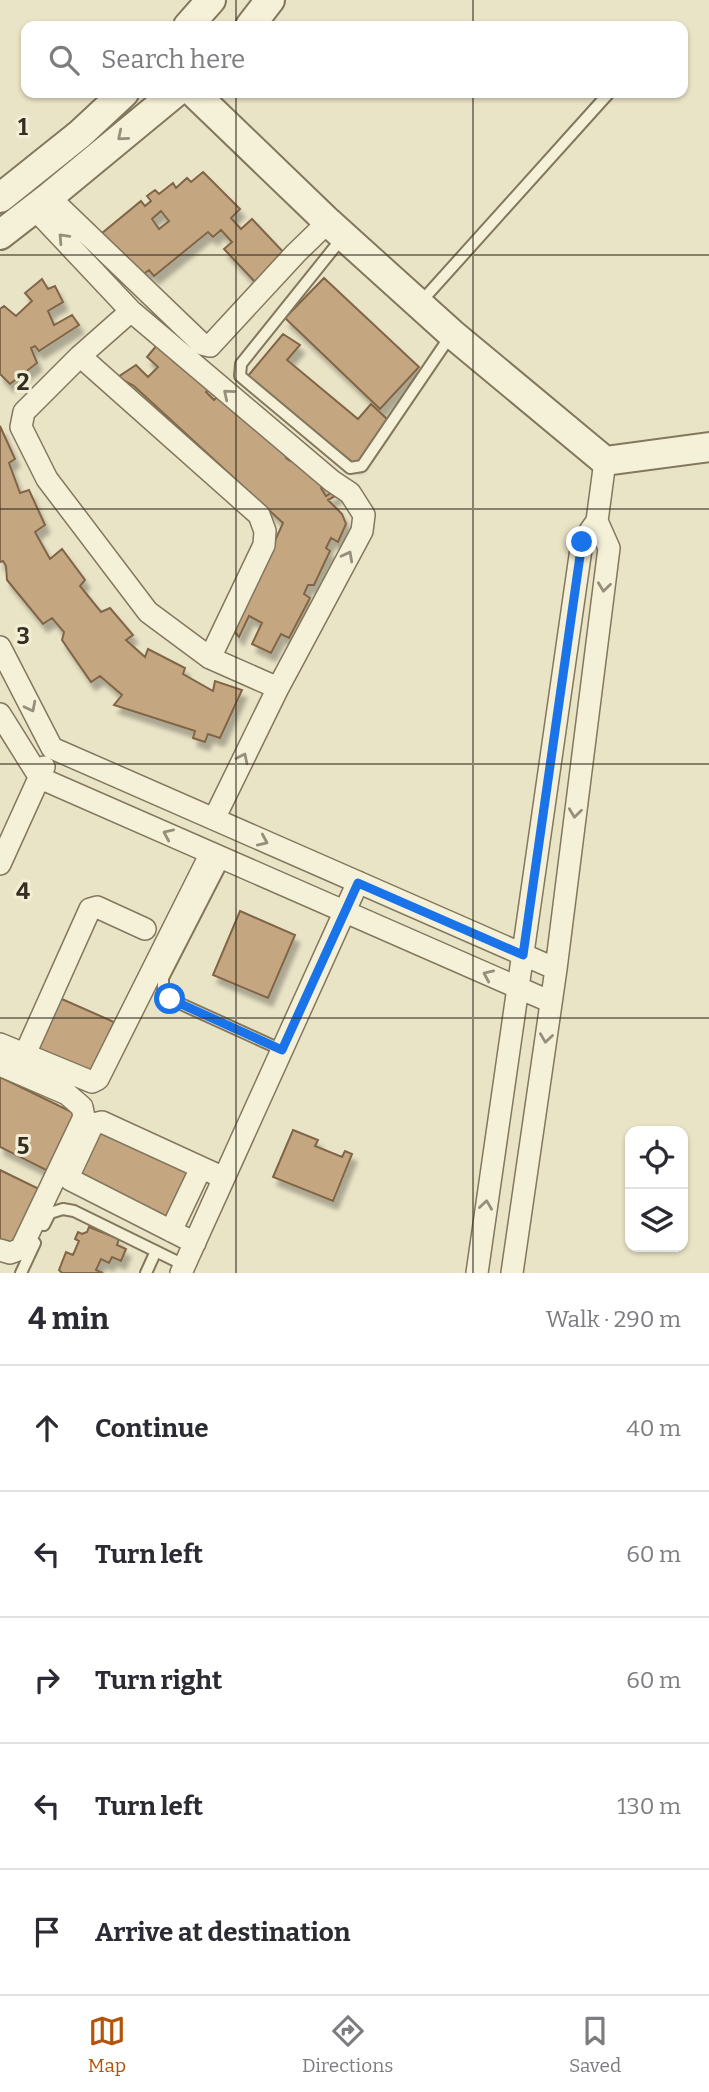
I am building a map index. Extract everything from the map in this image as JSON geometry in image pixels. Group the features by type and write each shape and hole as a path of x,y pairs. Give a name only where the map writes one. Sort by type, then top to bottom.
{"street":[{"path":"192,21 211,0"},
{"path":"254,21 270,0"},
{"path":"0,198 80,134 119,98"},
{"path":"0,235 169,98"},
{"path":"199,98 419,304 605,461 709,447"},
{"path":"42,202 202,344 210,346 296,253 336,229"},
{"path":"42,202 131,311 349,494 364,515 362,531 278,688 214,819"},
{"path":"131,311 80,356 24,412 21,427 47,479 148,612 210,658 278,688"},
{"path":"80,356 259,514 265,531 264,545 210,658"},
{"path":"477,1273 582,542 597,522 605,461"},
{"path":"512,1273 551,1002 609,548 597,522"},
{"path":"0,647 52,748 555,969"},
{"path":"0,714 40,778 551,1002"},
{"path":"0,864 52,748"},
{"path":"0,1044 92,1082 97,1079 217,856"},
{"path":"183,1269 358,883"},
{"path":"25,1054 90,909 97,906 145,929"},
{"path":"0,1065 67,1094 82,1107 84,1117 21,1249 10,1253 0,1250"},
{"path":"195,1243 71,1180 71,1171 93,1124 102,1122 224,1178"},
{"path":"171,1231 201,1168"}],"lane":[{"path":"419,304 604,98"},
{"path":"336,229 241,364 240,376 350,468 362,466 452,333"},
{"path":"217,856 163,978 163,989 170,999 282,1050"},
{"path":"21,1273 50,1213 63,1209 74,1211 156,1251 183,1269"},
{"path":"146,1273 156,1251"}],"building":[{"path":"203,172 240,209 231,218 241,229 252,219 287,256 257,284 224,249 232,242 221,230 213,237 208,232 154,276 149,270 137,279 101,234 141,201 145,206 151,201 147,196 155,190 159,194 173,183 176,188 187,178 191,182","holes":["161,211 169,221 159,229 152,219"]},
{"path":"324,278 419,367 380,409 285,318"},
{"path":"42,279 48,289 55,286 63,302 48,311 54,325 72,315 79,325 39,351 35,346 31,348 37,363 10,384 0,374 0,309 4,306 16,316 32,301 25,293"},
{"path":"283,334 300,345 287,360 358,419 371,404 388,420 356,465 247,377"},
{"path":"157,345 178,365 182,360 210,387 206,392 214,400 221,393 253,428 258,423 291,453 286,458 290,461 295,456 325,485 321,488 326,496 334,491 339,494 328,500 342,514 346,524 338,542 331,538 326,548 330,551 314,585 308,585 304,594 310,598 289,638 281,634 271,653 252,644 262,623 249,616 239,637 234,631 283,523 134,386 118,377 136,365 148,377 158,367 147,357"},
{"path":"0,426 15,459 9,463 20,493 29,490 45,525 35,532 50,559 62,549 85,580 80,586 101,612 110,608 133,635 126,640 145,657 148,649 185,668 183,674 213,691 215,681 242,690 220,738 208,734 205,742 193,738 195,731 114,705 122,695 100,676 91,682 62,640 64,632 52,618 43,624 7,580 6,566 3,561 0,562"},
{"path":"240,911 295,935 268,998 213,975"},
{"path":"55,996 114,1022 91,1076 32,1051"},
{"path":"0,1077 78,1115 50,1172 0,1147"},
{"path":"102,1127 195,1172 171,1223 78,1178"},
{"path":"293,1130 318,1140 315,1146 342,1157 345,1151 352,1154 333,1201 273,1177"},
{"path":"0,1170 41,1190 13,1249 0,1243"},
{"path":"89,1227 119,1239 117,1245 126,1249 121,1261 112,1257 109,1263 101,1259 96,1270 103,1273 62,1273 59,1270 66,1252 73,1255 79,1241 75,1239 78,1232 87,1232"}],"route":[{"path":"170,999 282,1050 358,883 523,955 582,542"}]}
